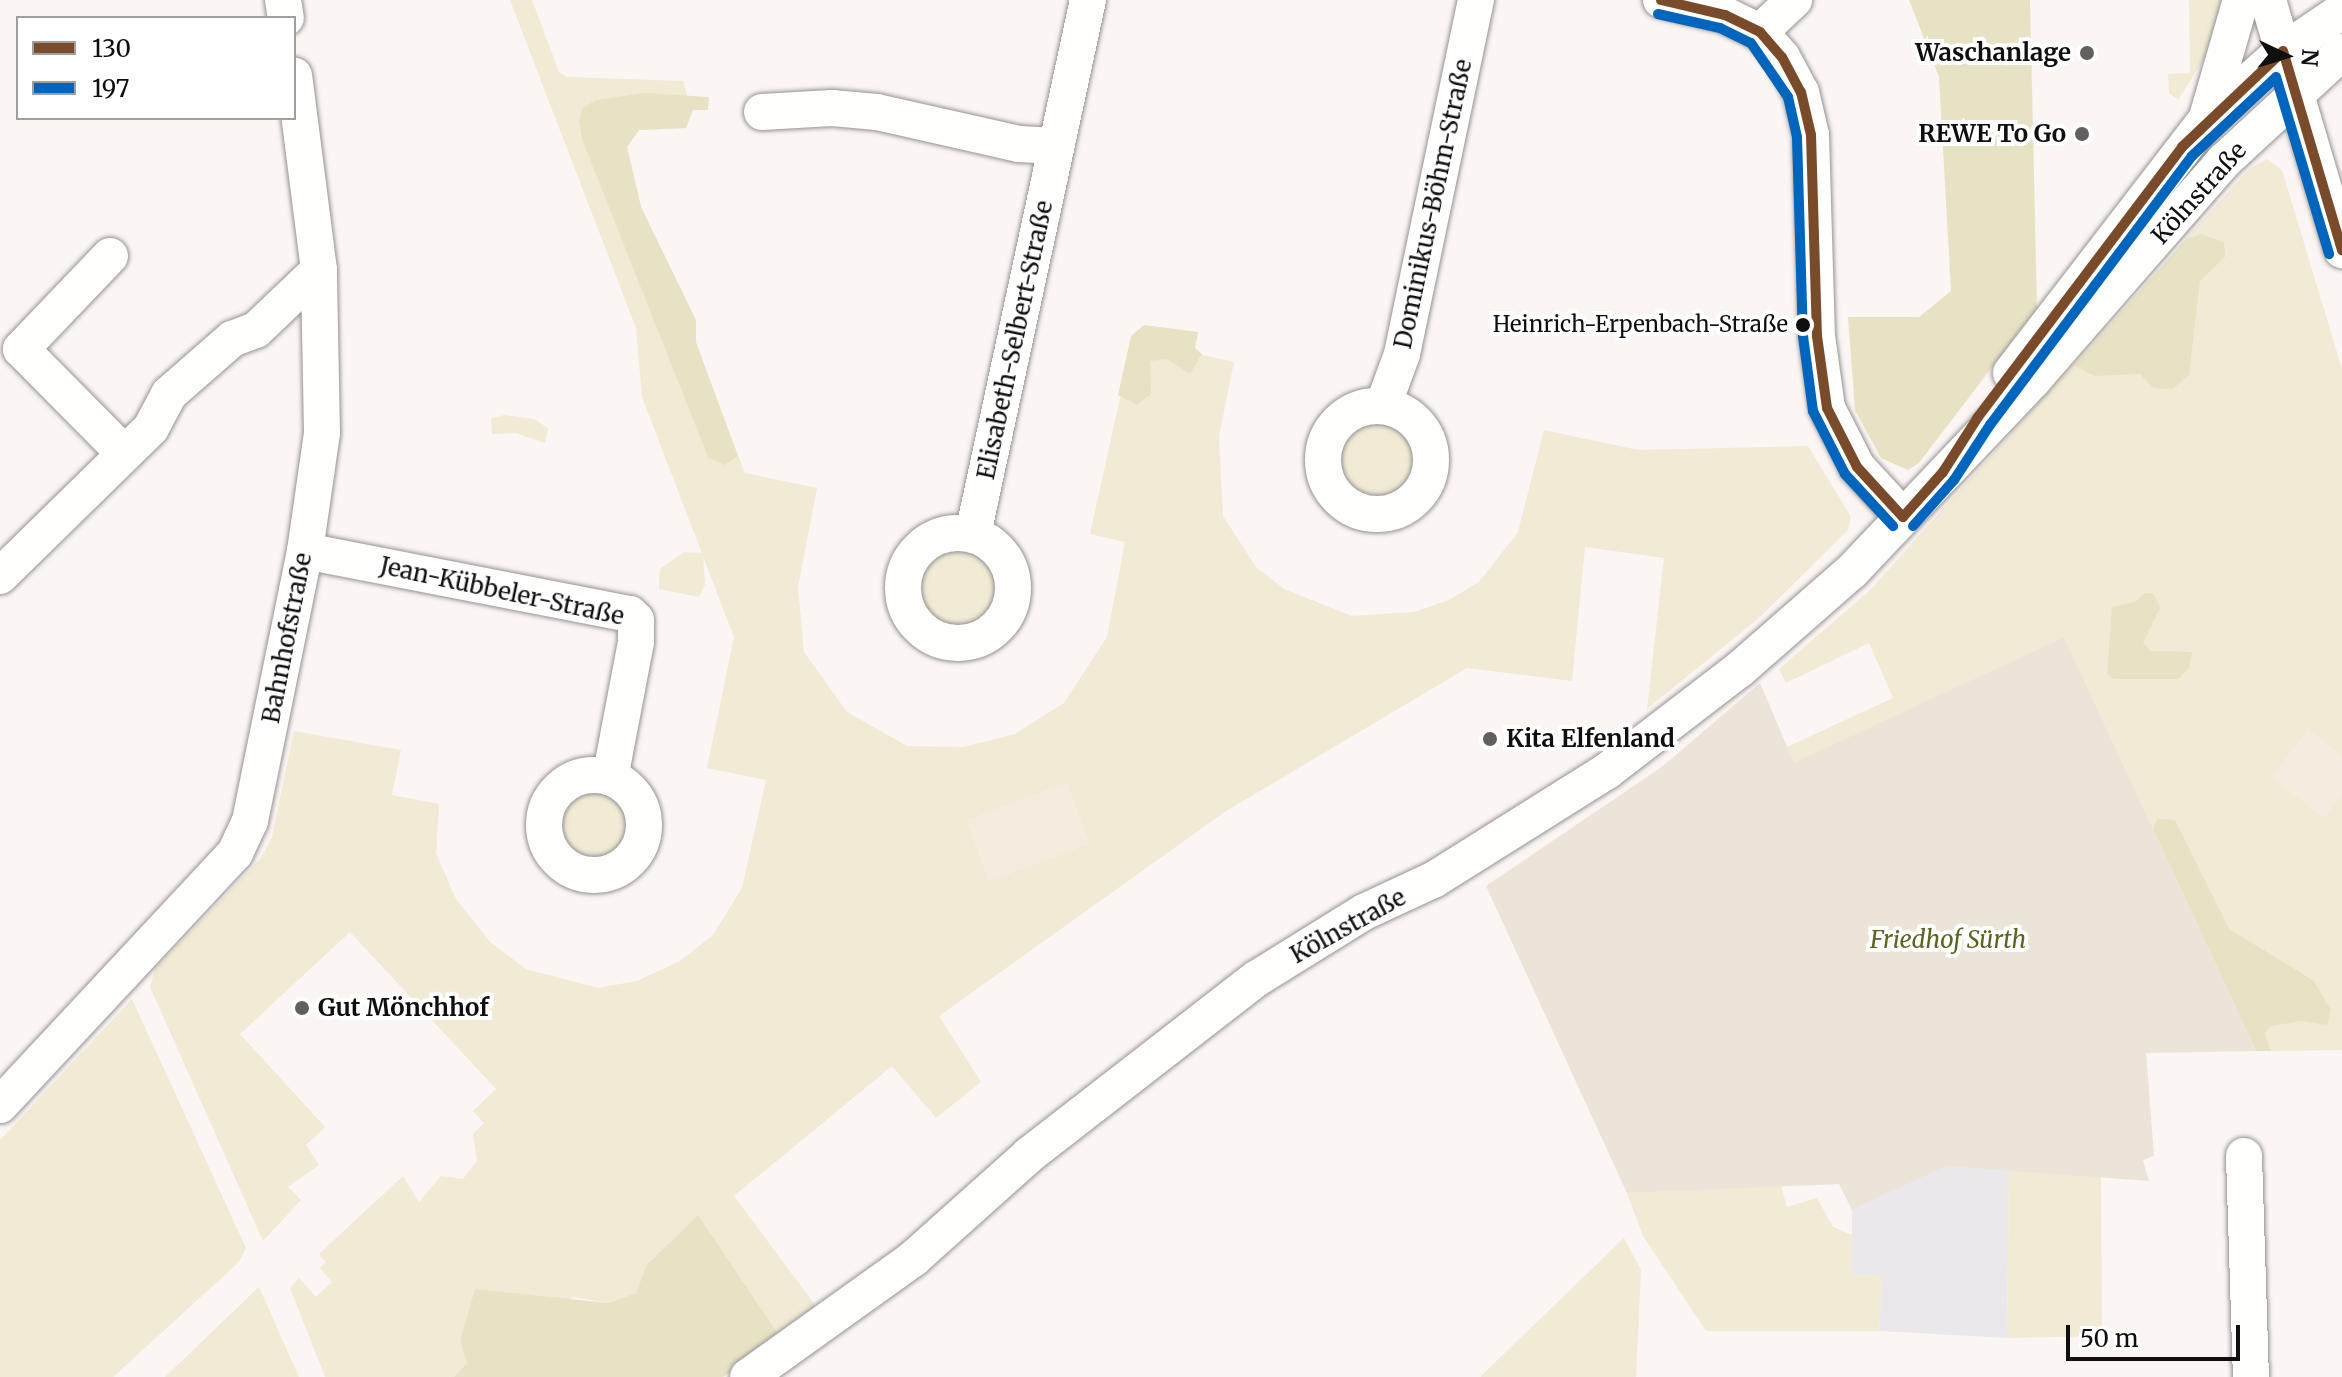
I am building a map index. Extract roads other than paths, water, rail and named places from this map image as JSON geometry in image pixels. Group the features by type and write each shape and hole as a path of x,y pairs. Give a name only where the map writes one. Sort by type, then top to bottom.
{"street":[{"name":"Elisabeth-Selbert-Straße","path":"973,534 1088,0"},
{"name":"Dominikus-Böhm-Straße","path":"1383,406 1402,354 1476,0"},
{"path":"1661,0 1725,15 1760,32 1791,72 1809,115 1817,336 1827,408 1857,467 1903,517"},
{"path":"1760,32 1794,0"},
{"path":"2206,120 2241,0"},
{"path":"2268,0 2342,250"},
{"name":"Kölnstraße","path":"1943,472 1978,417 2206,120 2283,51 2342,11"},
{"name":"Kölnstraße","path":"748,1377 785,1367 1029,1155 1256,979 1364,912 1435,879 1636,749 1749,662 1852,571 2073,336 2224,161 2342,52"},
{"name":"Bahnhofstraße","path":"0,1105 245,838 305,551 322,433 319,270 296,92"},
{"path":"762,112 877,112 1019,144 1056,146"},
{"path":"110,256 21,349 124,453"},
{"path":"0,576 151,428 169,394 232,339 256,330 319,270"},
{"name":"Jean-Kübbeler-Straße","path":"305,551 630,614 636,620 636,642 610,778"},
{"path":"2244,1156 2251,1377"}],"place":[{"name":"Waschanlage","path":"2087,53"},
{"name":"REWE To Go","path":"2082,134"},
{"name":"Heinrich-Erpenbach-Straße","path":"1803,325"},
{"name":"Kita Elfenland","path":"1490,739"},
{"name":"Gut Mönchhof","path":"302,1008"}],"park label":[{"name":"Friedhof Sürth","path":"1948,940"}]}
